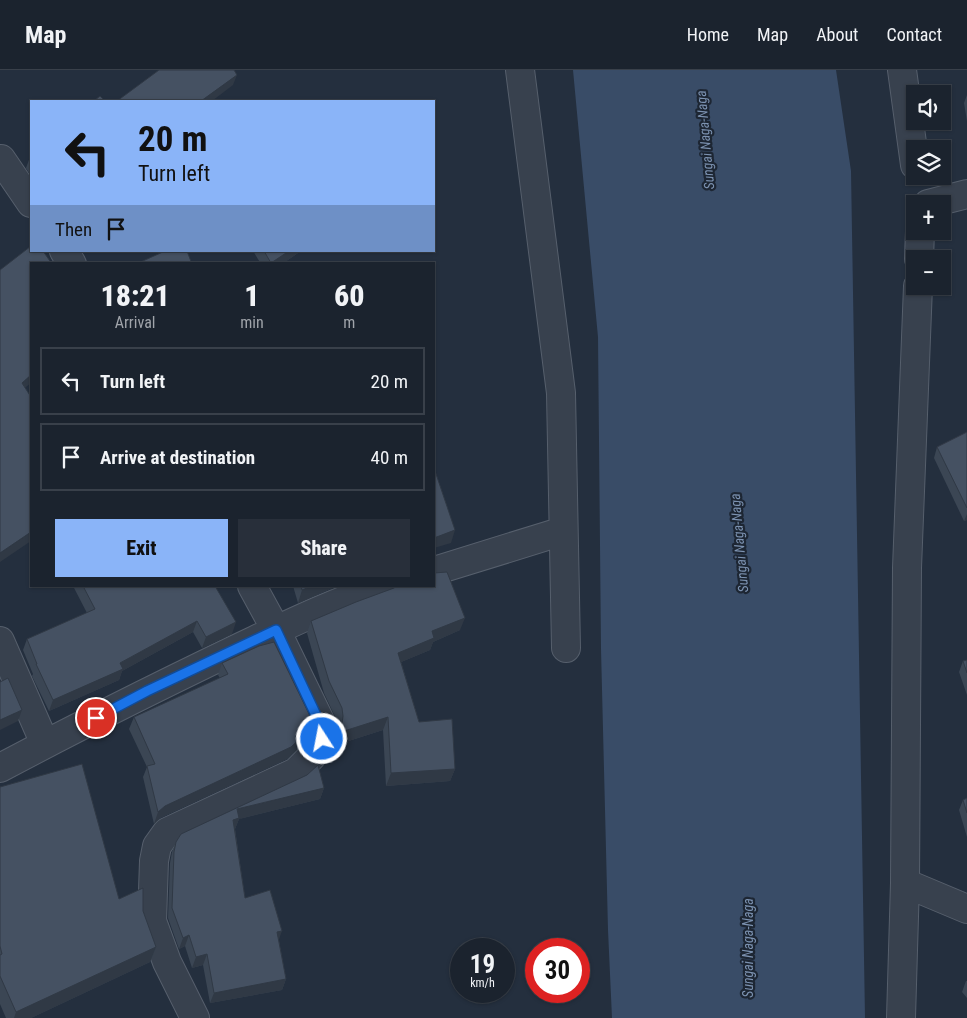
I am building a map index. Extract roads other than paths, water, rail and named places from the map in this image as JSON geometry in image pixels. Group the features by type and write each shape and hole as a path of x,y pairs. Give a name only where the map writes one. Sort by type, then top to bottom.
{"street":[{"path":"520,70 561,393 566,648"},
{"path":"902,70 912,140"},
{"path":"0,159 30,202"},
{"path":"951,198 967,194"},
{"path":"901,1018 905,883 907,568 918,295"},
{"path":"435,571 563,531"},
{"path":"195,1018 167,962 152,921 154,860 157,846 167,832 296,772 312,756 322,739 322,728 276,630 253,587"},
{"path":"0,768 147,691 276,630 362,593 381,587"},
{"path":"0,641 46,744"},
{"path":"905,883 967,909"}],"water":[{"name":"Sungai Naga-Naga","path":"573,70 836,70 851,171 865,1018 612,1018 601,649 598,337"}]}
